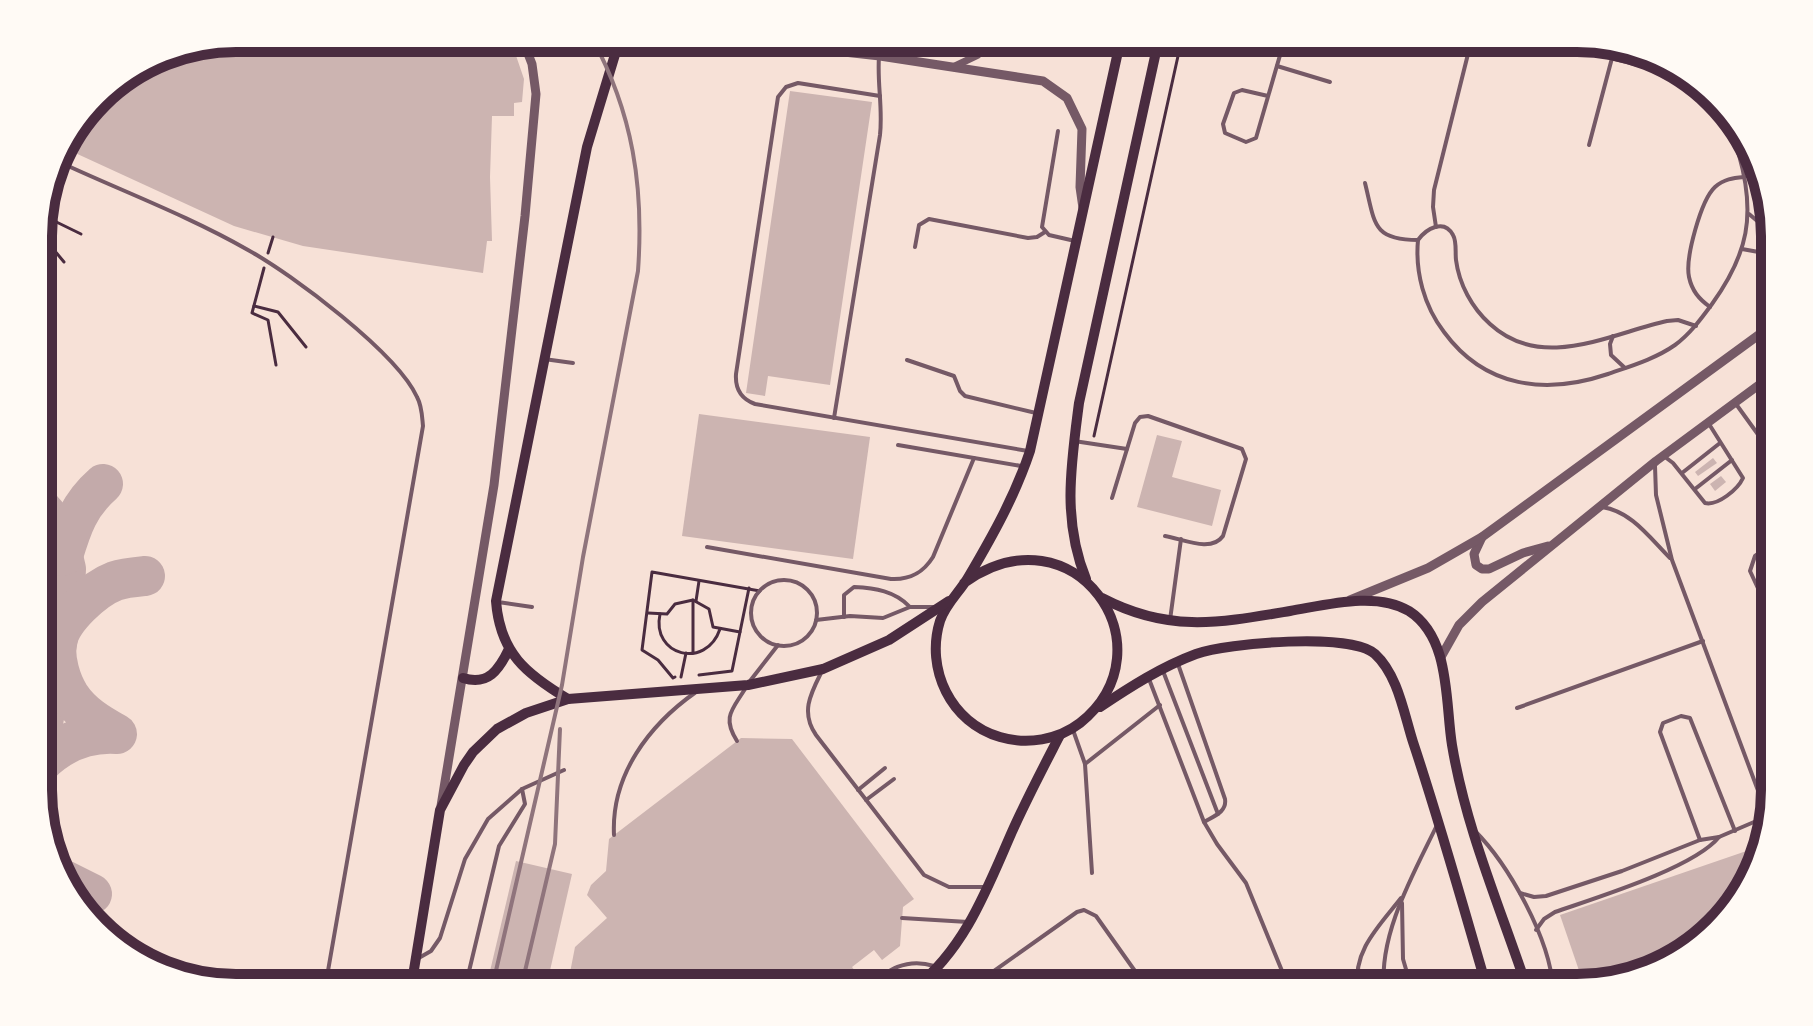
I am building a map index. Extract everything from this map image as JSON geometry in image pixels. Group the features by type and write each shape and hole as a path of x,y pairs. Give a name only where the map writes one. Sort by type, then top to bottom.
{"main road":[{"path":"568,699 533,675 509,649 497,619 496,601 587,147 616,52"},
{"path":"414,974 440,810 464,765 491,734 526,713 568,699 748,685 823,669 889,640 945,604 964,583 1007,509 1030,451 1118,52"},
{"path":"1087,581 1078,560 1070,518 1074,441 1079,403 1156,52"},
{"path":"964,583 993,566 1025,559 1047,561 1087,581 1102,598 1113,620 1118,645 1116,669 1107,693 1092,713"},
{"path":"1102,598 1128,612 1170,622 1229,621 1345,602 1393,605 1409,611 1422,622 1441,657 1453,749 1471,826 1522,974"},
{"path":"945,604 938,629 936,660 940,681 956,708 979,728 998,737 1018,741 1060,735 1148,676 1200,653 1248,645 1338,641 1368,648 1383,663 1395,687 1483,974"},
{"path":"463,678 477,681 491,677 501,666 509,649"},
{"path":"930,974 953,950 971,922 1030,792 1060,735"}],"street":[{"path":"440,810 494,485 536,94 527,52"},
{"path":"848,52 1043,81 1067,98 1082,129 1080,187 1083,212"},
{"path":"953,67 981,52"},
{"path":"1345,602 1428,568 1482,537 1761,333"},
{"path":"1441,657 1449,638 1469,613 1659,458 1761,383"},
{"path":"1482,537 1474,558 1476,565 1482,569 1551,545"}],"lane":[{"path":"1268,96 1242,90 1234,93 1223,124 1225,133 1246,142 1254,141 1268,96 1281,52"},
{"path":"1436,227 1434,190 1468,52"},
{"path":"1595,53 1658,71"},
{"path":"834,418 880,135 877,78 880,56"},
{"path":"1589,145 1612,58"},
{"path":"1277,66 1330,82"},
{"path":"880,96 798,83 786,87 778,97 736,387 749,402 1030,451"},
{"path":"1058,131 1042,221 1045,232 1054,238 1077,242"},
{"path":"1418,240 1420,275 1431,313 1454,345 1486,370 1527,384 1551,387 1580,383 1663,353 1696,326 1731,277 1742,249 1748,212 1745,177 1733,139"},
{"path":"67,165 233,242 265,260 371,342 403,375 418,399 423,426 327,974"},
{"path":"1710,307 1700,300 1692,287 1688,262 1710,193 1729,178 1745,177"},
{"path":"1365,183 1373,217 1382,232 1395,239 1418,240 1429,229 1449,229 1453,235 1459,272 1473,305 1489,324 1511,339 1538,348 1561,349 1667,321 1678,320 1696,326"},
{"path":"1748,212 1761,223"},
{"path":"915,247 919,225 929,219 1028,238 1045,232"},
{"path":"1742,249 1761,252"},
{"path":"1615,335 1610,344 1611,355 1625,368"},
{"path":"544,359 573,363"},
{"path":"907,360 950,374 957,380 965,396 1039,413"},
{"path":"1735,402 1761,438"},
{"path":"1112,498 1135,423 1140,417 1148,416 1239,446 1246,459 1221,539 1210,546 1165,536"},
{"path":"1709,421 1710,430 1743,474 1743,481 1717,503 1705,503 1670,460 1659,458 1656,495 1672,560 1761,797"},
{"path":"1074,441 1127,449"},
{"path":"1682,473 1720,443"},
{"path":"898,445 1025,467"},
{"path":"707,547 891,579 911,577 928,565 933,557 974,458"},
{"path":"1695,489 1732,460"},
{"path":"1598,507 1616,510 1627,516 1672,560"},
{"path":"1170,622 1181,539"},
{"path":"1761,552 1755,556 1750,571 1761,595"},
{"path":"772,582 796,582 813,597 816,620 802,640 778,645 764,639 752,620 752,604 760,591 772,582"},
{"path":"844,617 844,595 854,587 886,591 901,598 910,607"},
{"path":"496,601 532,607"},
{"path":"816,620 883,618 910,607 945,604"},
{"path":"1517,708 1703,641"},
{"path":"737,741 729,727 729,719 748,685 778,645"},
{"path":"1177,662 1225,799 1224,808 1204,822"},
{"path":"823,669 809,697 809,723 858,790 924,875 949,887 987,887"},
{"path":"1162,669 1218,814"},
{"path":"1148,676 1204,822 1246,883 1283,974"},
{"path":"614,835 615,804 629,765 666,716 698,690"},
{"path":"1085,764 1160,705"},
{"path":"1700,840 1660,732 1667,720 1681,716 1692,722 1735,831"},
{"path":"1072,729 1085,764 1092,873"},
{"path":"858,790 885,768"},
{"path":"417,959 431,951 440,938 465,859 488,819 522,789 564,770"},
{"path":"866,800 894,779"},
{"path":"468,974 494,861 506,831 525,804 522,789"},
{"path":"1520,893 1546,896 1758,822"},
{"path":"1383,974 1402,896 1438,823"},
{"path":"1471,826 1499,858 1520,893 1551,974"},
{"path":"1536,930 1544,919 1555,912 1651,876 1703,851 1719,837"},
{"path":"1402,896 1403,959 1407,974"},
{"path":"1358,974 1364,946 1402,896"},
{"path":"990,974 1084,910 1096,916 1137,974"},
{"path":"902,918 971,922"},
{"path":"882,974 900,965 919,963 938,967"}],"path":[{"path":"1092,444 1179,52"},
{"path":"53,220 81,234"},
{"path":"273,237 252,313 268,320 276,365"},
{"path":"52,248 64,262"},
{"path":"254,306 278,312 306,347"},
{"path":"686,653 681,677 673,678 658,660 642,650 652,572 760,591"},
{"path":"693,653 699,580"},
{"path":"697,675 732,671 749,588"},
{"path":"647,612 667,614 681,601 695,600 709,609 713,627 740,632"},
{"path":"660,614 661,636 671,648 686,653 708,648 720,629"}],"building":[{"path":"224,52 515,52 524,79 522,102 514,103 514,116 492,116 492,241 487,241 483,273 303,246 234,226 73,152 90,124 134,83 177,62 200,56"},
{"path":"790,91 872,102 830,385 768,376 765,396 746,393"},
{"path":"699,414 870,437 853,559 682,536"},
{"path":"1157,435 1182,441 1172,477 1221,490 1212,526 1137,507"},
{"path":"1713,458 1717,463 1698,476 1695,472"},
{"path":"1721,476 1726,482 1715,491 1710,484"},
{"path":"741,738 792,739 914,899 903,907 900,946 882,960 874,950 852,967 857,974 570,974 575,947 607,918 587,895 591,885 606,871 609,839"},
{"path":"1751,850 1736,882 1707,920 1669,949 1624,968 1580,974 1560,915"},
{"path":"516,861 572,874 549,974 489,974"}],"taxiway":[{"path":"63,556 77,517 103,484"},
{"path":"52,525 59,539 66,569 64,604 52,672"},
{"path":"52,754 76,740 117,734 85,713 70,696 56,656 60,633 80,606 98,591 115,581 145,576"},
{"path":"81,888 92,894"}],"railway":[{"path":"495,974 562,685 583,557 638,271 639,210 633,151 617,94 599,52"},
{"path":"524,974 555,844 560,729"}]}
